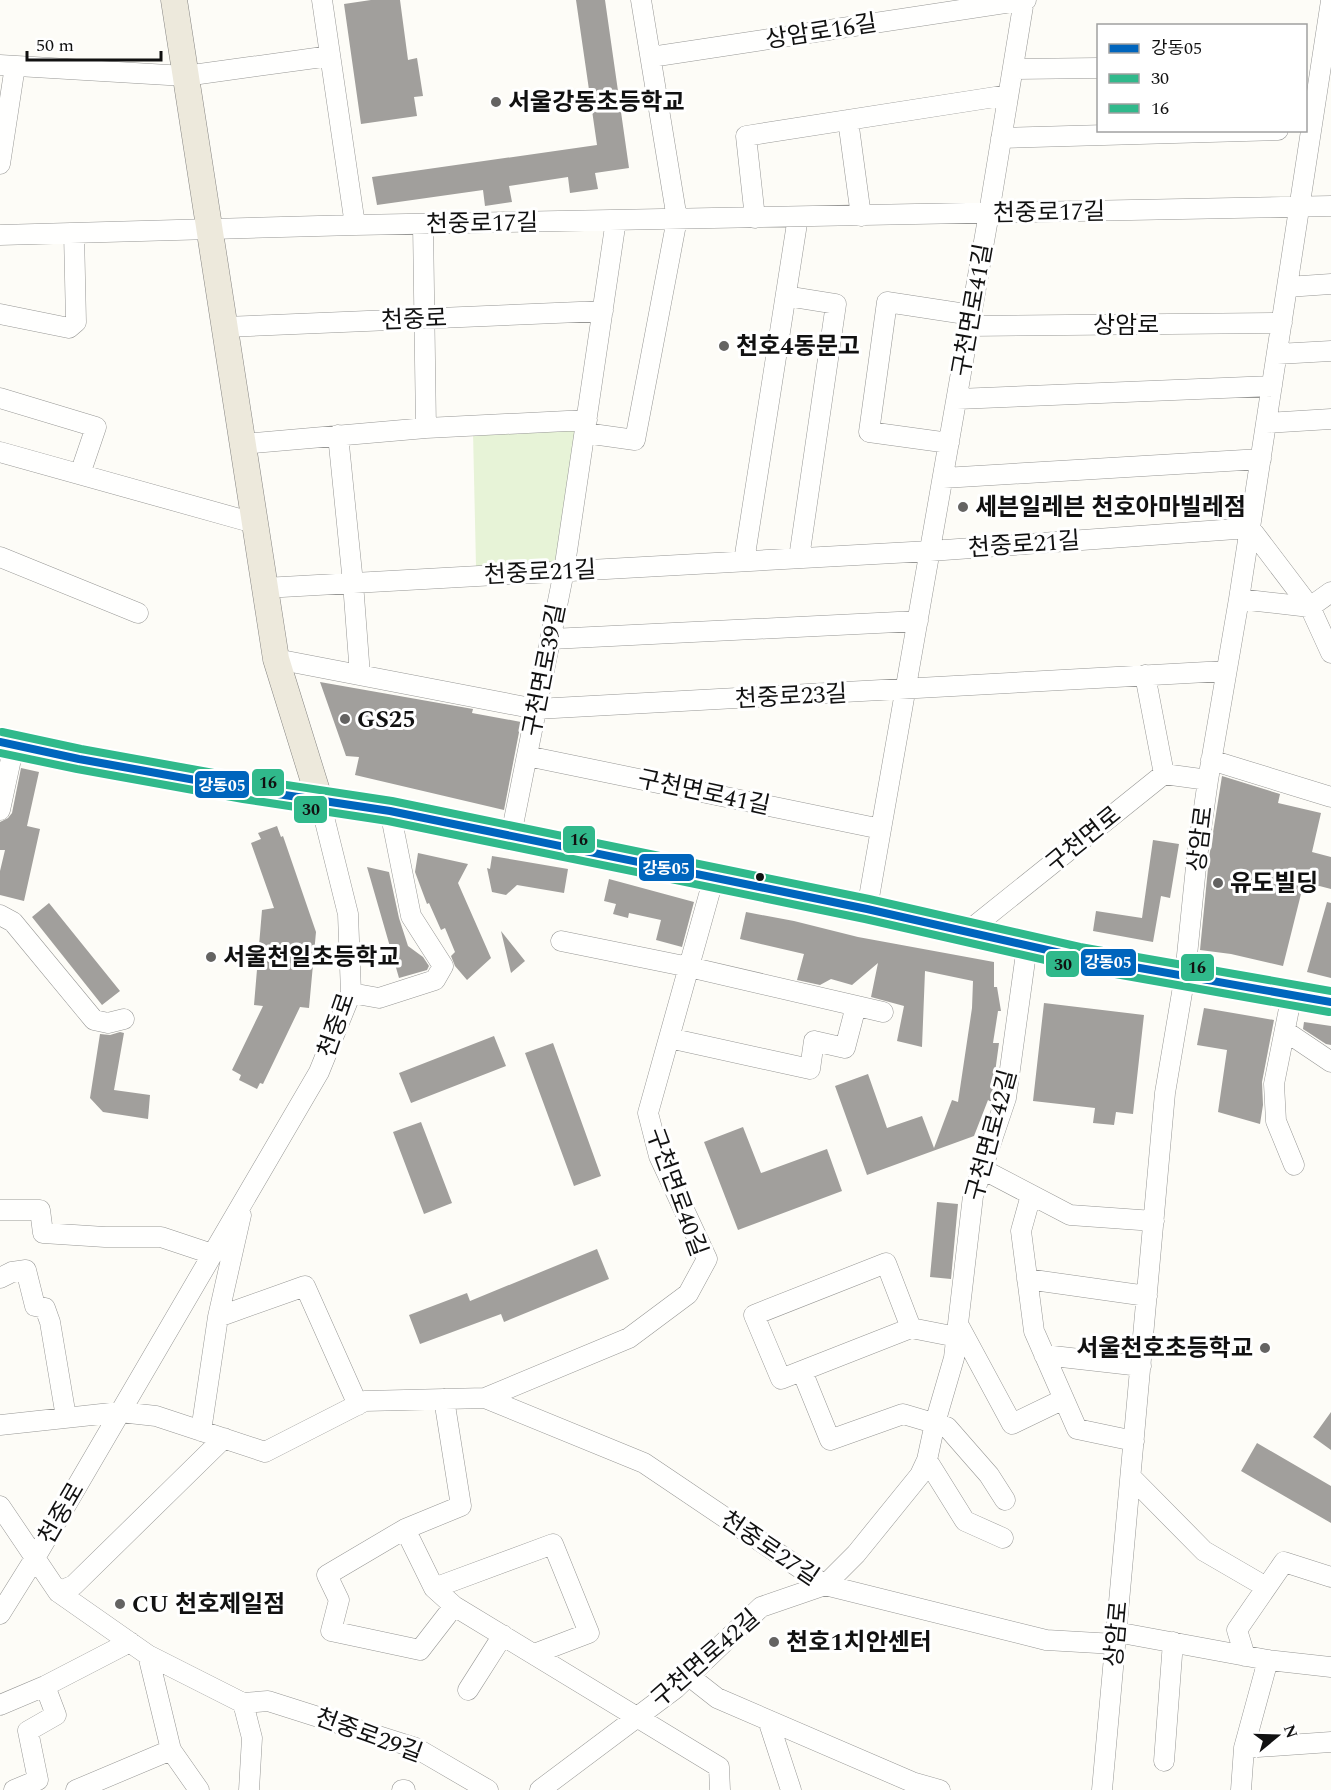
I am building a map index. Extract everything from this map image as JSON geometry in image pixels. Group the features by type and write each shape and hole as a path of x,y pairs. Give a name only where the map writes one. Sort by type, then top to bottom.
{"main road":[{"name":"천중로","path":"174,0 276,659 320,801"},
{"path":"7,744 79,759 390,811 867,909 1027,946 1331,1002"}],"street":[{"path":"322,0 355,225"},
{"path":"242,444 426,428 586,426 635,440 677,219 641,0"},
{"name":"상암로16길","path":"651,57 1025,0"},
{"name":"구천면로41길","path":"867,909 1025,0"},
{"name":"상암로","path":"1102,1790 1165,1093 1185,975 1197,857 1211,760 1239,599 1300,207 1316,129 1319,66 1331,1"},
{"path":"0,164 7,66 185,76 330,56"},
{"path":"1013,69 1097,68"},
{"path":"755,218 746,136 1008,95"},
{"path":"848,120 861,216"},
{"path":"1002,138 1209,132"},
{"name":"천중로17길","path":"0,235 355,225 1331,206"},
{"path":"744,561 798,217"},
{"name":"구천면로39길","path":"511,835 564,571 616,220"},
{"path":"423,224 426,428"},
{"path":"0,314 69,328 76,322 74,233"},
{"path":"1287,287 1331,284"},
{"path":"786,296 836,304 799,558"},
{"name":"상암로","path":"949,443 869,432 887,302 970,320 1282,324"},
{"name":"천중로","path":"224,327 603,311"},
{"path":"1277,354 1331,351"},
{"path":"957,399 1272,386"},
{"path":"0,398 96,427 80,474"},
{"path":"1266,423 1331,419"},
{"path":"338,435 360,675"},
{"path":"0,453 254,523"},
{"path":"943,478 1261,459"},
{"path":"1250,528 1310,607 1331,653"},
{"name":"천중로21길","path":"264,588 930,551 1250,528"},
{"path":"0,557 138,613"},
{"path":"1239,599 1310,607 1331,592"},
{"path":"551,639 918,621"},
{"name":"천중로23길","path":"276,659 536,709 1225,670"},
{"path":"1145,675 1164,774 1208,780"},
{"path":"0,810 7,744"},
{"name":"구천면로41길","path":"527,756 882,829"},
{"path":"1211,760 1331,798"},
{"name":"구천면로","path":"967,932 1164,774"},
{"name":"천중로","path":"0,1614 9,1586 35,1558 319,1072 351,993 348,914 320,801"},
{"path":"351,993 379,998 435,980 443,966 411,916 390,811"},
{"name":"구천면로40길","path":"485,1398 629,1338 688,1294 707,1259 659,1156 648,1113 714,877"},
{"path":"0,915 13,922 94,1020 108,1023 124,1019"},
{"path":"561,941 883,1012"},
{"name":"구천면로42길","path":"550,1788 689,1676 761,1607 825,1585 856,1554 920,1475 927,1460 954,1358 973,1196 1006,1098 1027,946"},
{"path":"1292,994 1274,1084 1276,1121 1294,1165"},
{"path":"669,1038 810,1069 814,1041 845,1048 856,1006"},
{"path":"1285,1031 1331,1062"},
{"path":"982,1169 1070,1215 1154,1221"},
{"path":"1031,1195 1021,1230 1034,1331 1044,1355 1077,1430 1134,1441"},
{"path":"201,1431 218,1317 245,1198"},
{"path":"0,1210 40,1210 44,1233 161,1238 212,1254"},
{"path":"911,1328 886,1263 754,1316 781,1379 911,1328 958,1330 1012,1424 1064,1399"},
{"path":"0,1278 12,1272 26,1270 35,1306 45,1308 50,1322 66,1417"},
{"path":"1027,1279 1147,1296"},
{"path":"218,1317 305,1286 358,1405"},
{"path":"1044,1355 1141,1366"},
{"path":"802,1371 830,1440 903,1414 947,1427 989,1475 1005,1500"},
{"name":"천중로27길","path":"120,1412 156,1416 265,1452 365,1401 485,1398 644,1463 825,1585 1046,1640 1116,1638 1173,1642 1268,1660 1331,1667"},
{"path":"444,1399 461,1506 405,1529 327,1575 339,1600 331,1631 420,1650 454,1606"},
{"path":"0,1425 120,1412"},
{"path":"58,1593 74,1585 224,1438"},
{"path":"927,1460 965,1521 1004,1538"},
{"path":"1131,1477 1204,1551 1266,1587"},
{"name":"천중로29길","path":"0,1506 58,1593 148,1655 243,1703 268,1701 416,1748 488,1790"},
{"path":"405,1529 434,1588 454,1606 638,1716"},
{"path":"434,1588 553,1544 589,1633 534,1654"},
{"path":"1245,1656 1237,1630 1284,1562 1331,1577"},
{"path":"468,1690 503,1635"},
{"path":"0,1706 45,1686 130,1642"},
{"path":"1164,1761 1173,1642"},
{"path":"148,1655 171,1750 199,1790"},
{"path":"1241,1790 1245,1748 1268,1660"},
{"path":"689,1676 717,1698 910,1786 940,1790"},
{"path":"14,1790 38,1780 28,1731 56,1715 45,1686"},
{"path":"243,1703 252,1738 249,1790"},
{"name":"구천면로42길","path":"638,1716 719,1767 720,1790"},
{"path":"768,1720 791,1790"},
{"path":"1245,1748 1331,1742"},
{"path":"76,1790 171,1750"}],"green space":[{"path":"576,429 557,564 476,566 473,432"}],"building":[{"path":"371,0 400,0 408,60 417,58 423,96 414,97 417,116 361,124 344,4"},
{"path":"576,0 605,0 629,168 595,173 598,189 570,193 568,177 509,186 512,202 485,206 483,190 377,205 372,177 597,145"},
{"path":"320,682 473,709 472,713 521,722 504,810 355,775 359,757 346,756"},
{"path":"21,768 39,772 27,826 40,829 24,901 0,895 0,871 5,850 0,850 0,822 12,813"},
{"path":"1222,776 1280,794 1278,803 1321,813 1312,852 1331,857 1331,889 1304,882 1283,966 1231,954 1200,950 1209,858"},
{"path":"277,826 281,837 283,836 316,932 309,1008 300,1007 263,1084 260,1083 257,1089 239,1080 241,1075 232,1070 263,1006 254,1005 262,910 274,908 251,843 261,839 258,833"},
{"path":"1153,840 1179,844 1170,898 1161,896 1153,942 1093,931 1096,911 1142,918"},
{"path":"418,853 468,864 458,883 491,958 467,980 455,966 451,956 455,952 445,928 441,930 429,903 427,904 415,872"},
{"path":"492,856 568,869 564,893 517,885 506,895 492,892 487,868 490,869"},
{"path":"367,867 389,872 408,946 423,957 429,966 427,970 399,978"},
{"path":"609,879 694,902 682,947 656,940 661,920 629,913 628,918 613,914 616,904 604,901"},
{"path":"1327,902 1331,903 1331,978 1307,972"},
{"path":"49,903 120,991 102,1005 32,917"},
{"path":"746,912 858,937 994,962 994,987 997,987 1001,1011 998,1011 993,1043 999,1043 991,1102 988,1100 974,1136 867,1175 835,1086 868,1074 887,1128 922,1116 934,1148 952,1100 958,1102 972,1008 973,981 925,971 922,1047 897,1041 904,1006 871,997 878,963 852,985 831,979 820,985 797,980 804,954 740,939"},
{"path":"501,931 525,961 511,973"},
{"path":"1044,1003 1144,1015 1133,1114 1116,1112 1114,1125 1093,1123 1095,1108 1033,1101"},
{"path":"1204,1008 1274,1020 1262,1082 1263,1105 1260,1124 1218,1112 1227,1050 1197,1045"},
{"path":"1304,1022 1331,1026 1331,1045 1303,1029"},
{"path":"124,1033 114,1090 150,1095 148,1119 103,1112 90,1098 100,1034 110,1035"},
{"path":"494,1036 506,1066 411,1103 399,1073"},
{"path":"553,1043 601,1176 574,1186 525,1053"},
{"path":"421,1122 452,1203 424,1214 393,1132"},
{"path":"743,1127 761,1173 827,1149 842,1191 738,1230 704,1142"},
{"path":"937,1202 958,1204 951,1279 930,1277"},
{"path":"597,1249 609,1279 504,1322 501,1314 420,1344 409,1315 467,1293 470,1301"},
{"path":"1331,1412 1331,1450 1313,1437"},
{"path":"1257,1443 1331,1486 1331,1523 1241,1471"}],"transit line":[{"name":"16","path":"2,732 81,749 247,779 392,801 869,899 1080,947 1331,991"},
{"name":"강동05","path":"0,742 79,759 245,789 390,811 867,909 1078,957 1331,1002"},
{"name":"30","path":"0,753 243,799 388,821 865,919 1076,967 1329,1012"}],"place":[{"name":"서울강동초등학교","path":"496,102"},
{"name":"천호4동문고","path":"724,346"},
{"name":"세븐일레븐 천호아마빌레점","path":"963,507"},
{"name":"GS25","path":"345,719"},
{"name":"유도빌딩","path":"1218,883"},
{"name":"서울천일초등학교","path":"211,957"},
{"name":"서울천호초등학교","path":"1265,1348"},
{"name":"CU 천호제일점","path":"120,1604"},
{"name":"천호1치안센터","path":"774,1642"}]}
